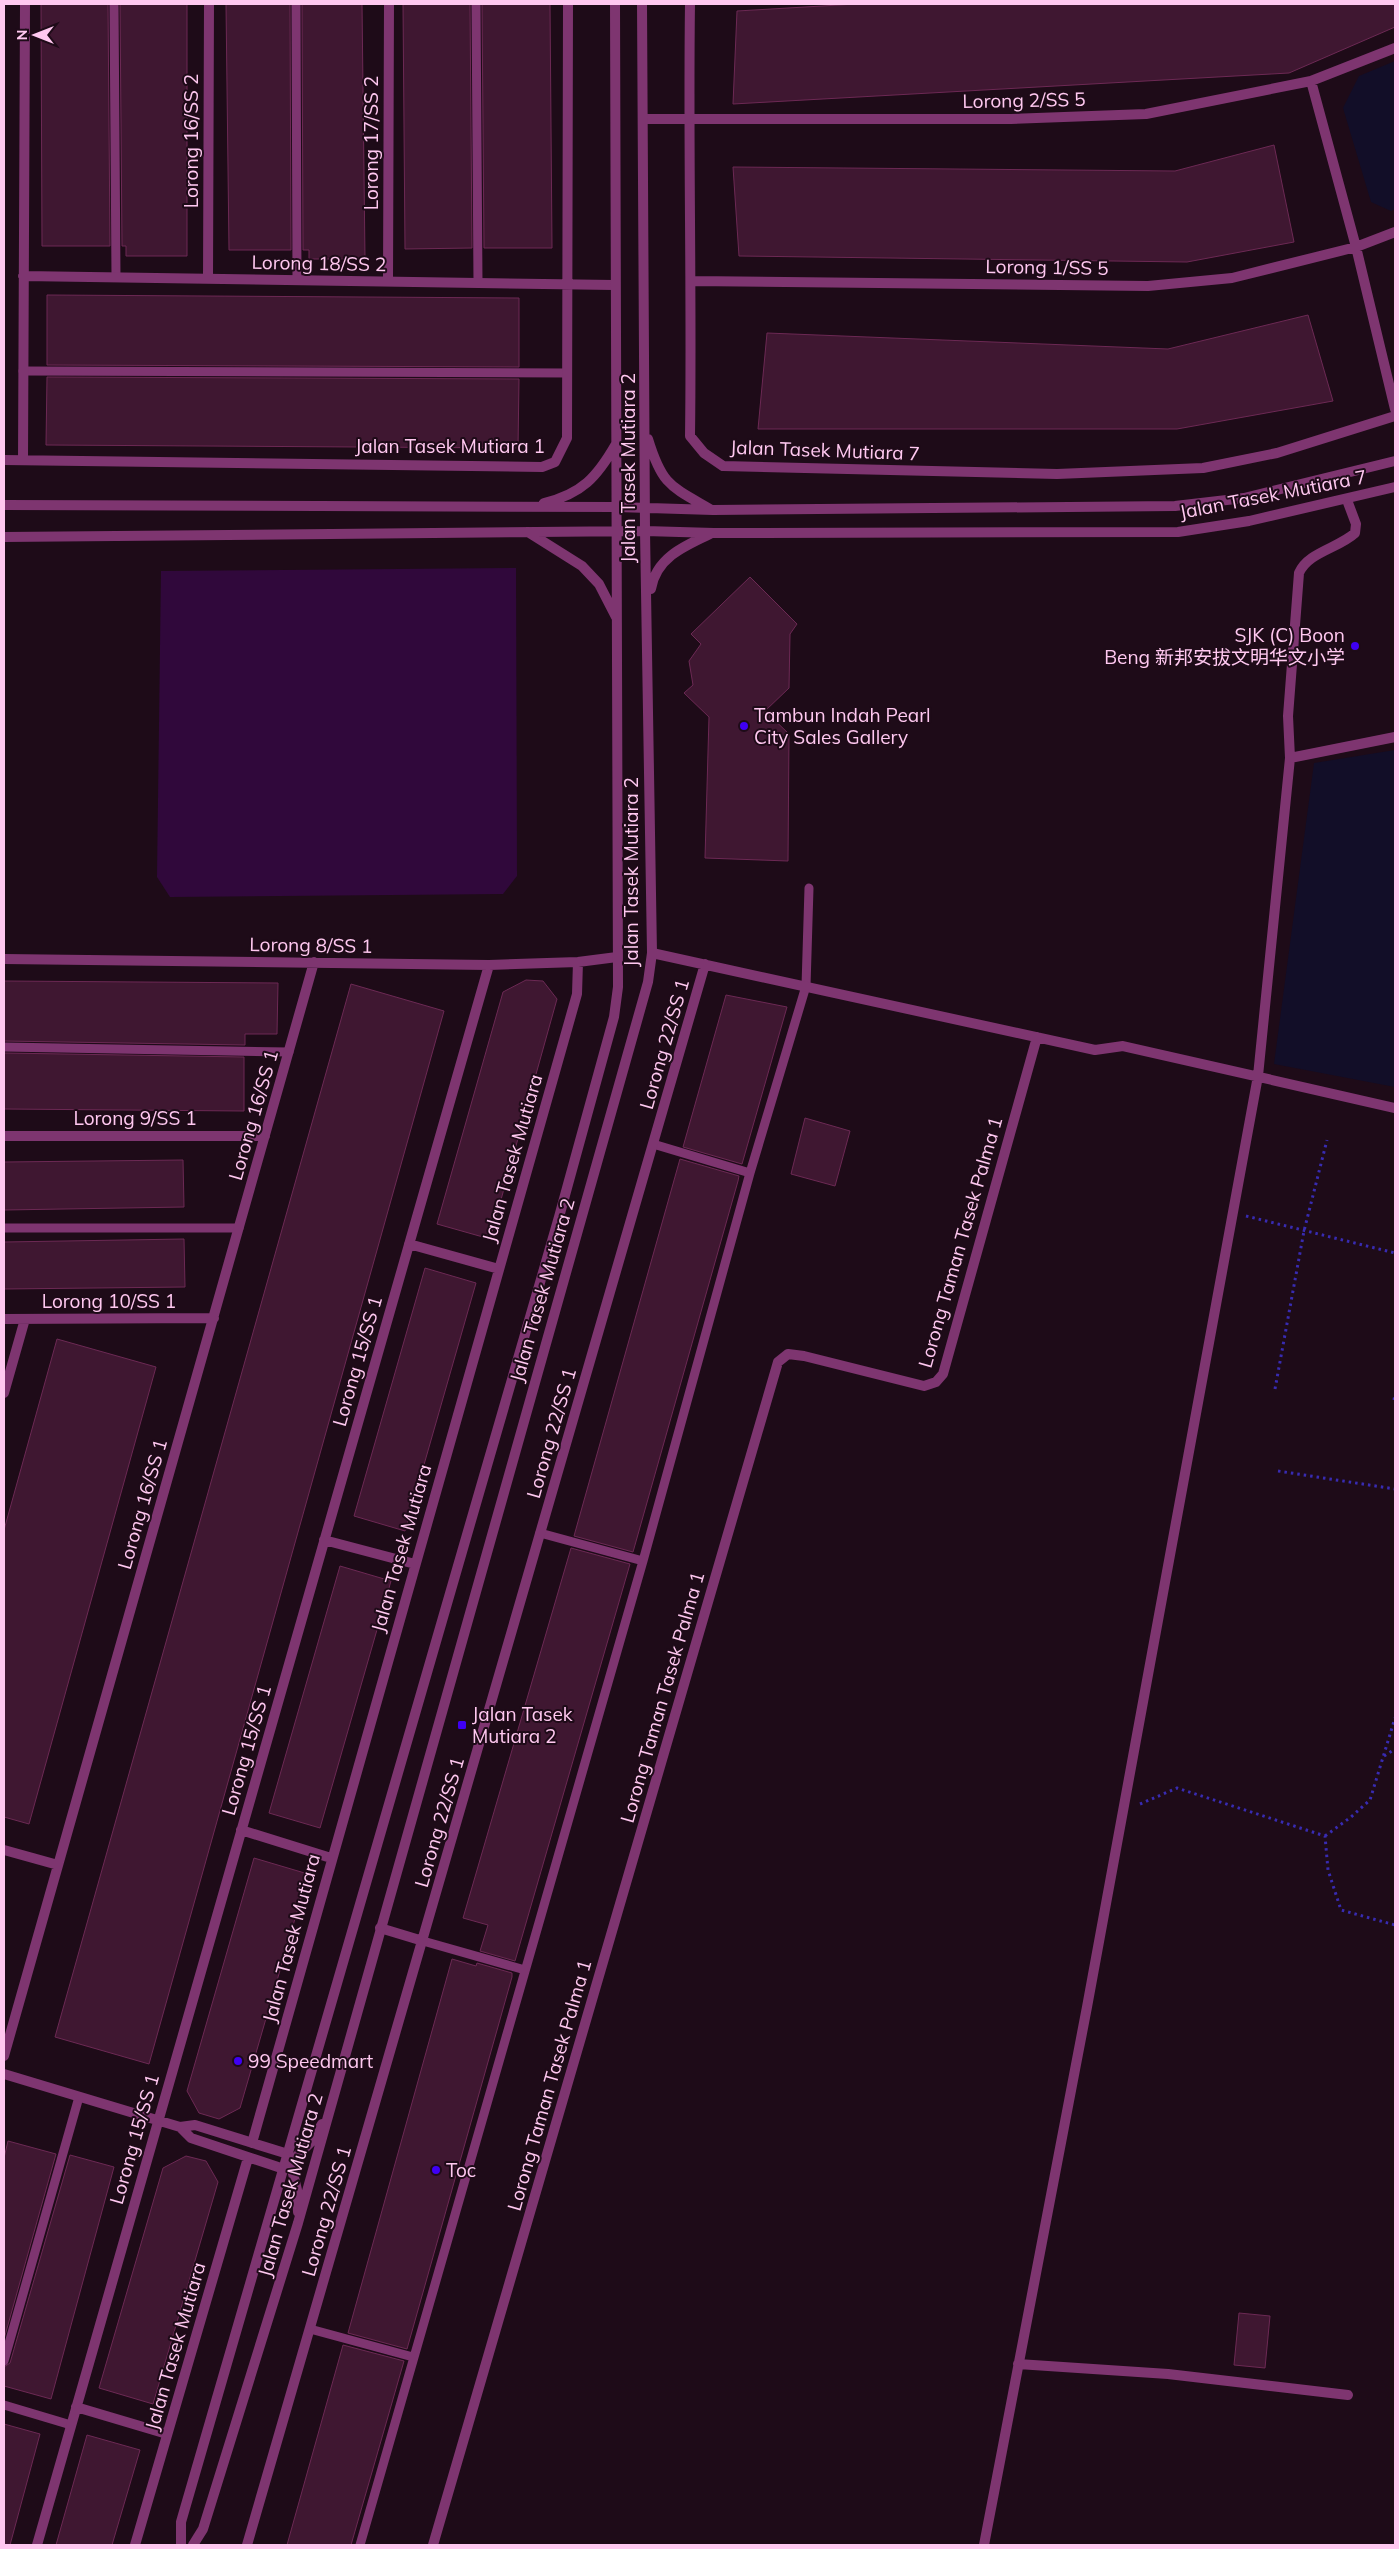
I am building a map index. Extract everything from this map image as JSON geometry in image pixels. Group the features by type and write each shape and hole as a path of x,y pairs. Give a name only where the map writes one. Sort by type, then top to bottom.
{"street":[{"path":"23,460 25,4"},
{"name":"Lorong 16/SS 2","path":"208,4 208,279"},
{"name":"Lorong 17/SS 2","path":"388,282 389,4"},
{"name":"Jalan Tasek Mutiara 1","path":"4,460 542,466 555,462 567,438 568,4"},
{"name":"Jalan Tasek Mutiara 2","path":"181,2545 181,2522 288,2162 614,1017 618,987 618,620 614,285 615,4"},
{"name":"Jalan Tasek Mutiara 2","path":"193,2545 203,2529 298,2223 648,982 652,953 645,531 642,4"},
{"name":"Jalan Tasek Mutiara 7","path":"690,4 688,119 692,281 690,436 704,453 723,466 1057,474 1203,468 1277,453 1395,416"},
{"name":"Lorong 2/SS 5","path":"643,119 1011,119 1146,114 1311,82 1395,48"},
{"path":"1311,82 1356,247 1395,409"},
{"name":"Lorong 1/SS 5","path":"692,281 1148,286 1232,278 1356,247 1395,232"},
{"name":"Lorong 18/SS 2","path":"23,276 614,285"},
{"path":"645,429 656,465 667,483 713,510"},
{"path":"528,507 556,500 580,490 597,475 616,444"},
{"name":"Jalan Tasek Mutiara 7","path":"617,507 713,510 1175,506 1244,498 1395,461"},
{"name":"Jalan Tasek Mutiara 7","path":"617,531 714,533 1178,532 1347,500 1395,487"},
{"path":"984,2545 1123,1811 1258,1076 1290,758 1288,716 1299,573 1302,565 1311,558 1356,533 1356,524 1347,500"},
{"path":"4,505 617,507"},
{"path":"4,536 617,531"},
{"path":"528,532 582,566 599,584 618,620"},
{"path":"647,615 654,575 671,554 714,533"},
{"path":"1290,758 1395,736"},
{"path":"652,953 1095,1050 1123,1046 1395,1108"},
{"name":"Lorong 8/SS 1","path":"4,960 489,965 578,962 617,957"},
{"name":"Lorong 16/SS 1","path":"4,2056 314,962"},
{"name":"Jalan Tasek Mutiara","path":"252,2143 331,1858 577,994 578,962"},
{"name":"Lorong 22/SS 1","path":"247,2545 706,964"},
{"name":"Lorong 15/SS 1","path":"37,2545 489,965"},
{"name":"Lorong Taman Tasek Palma 1","path":"433,2545 778,1362 788,1354 804,1356 924,1386 936,1382 943,1374 1037,1037"},
{"name":"Lorong 9/SS 1","path":"4,1136 266,1136"},
{"path":"409,1244 499,1269"},
{"name":"Lorong 10/SS 1","path":"4,1320 214,1318"},
{"path":"4,1393 25,1319"},
{"path":"324,1540 415,1564"},
{"path":"241,1830 331,1858"},
{"path":"4,1850 58,1866"},
{"path":"380,1928 423,1941"},
{"path":"4,2074 180,2127 196,2125 252,2143 288,2162 297,2190 298,2223"},
{"path":"180,2127 190,2138 248,2158 288,2162 312,2140 330,2112"},
{"name":"Jalan Tasek Mutiara","path":"135,2545 248,2158"},
{"path":"1018,2364 1168,2374 1348,2394"},
{"path":"76,2407 167,2434"}],"lane":[{"path":"114,4 116,278"},
{"path":"296,4 297,280"},
{"path":"476,4 478,283"},
{"path":"23,371 567,373"},
{"path":"360,2545 643,1561 750,1173 806,986 809,888"},
{"path":"4,1047 289,1052"},
{"path":"653,1144 750,1173"},
{"path":"4,1228 239,1228"},
{"path":"540,1534 643,1561"},
{"path":"423,1941 525,1970"},
{"path":"4,2361 80,2097"},
{"path":"310,2329 413,2357"},
{"path":"4,2405 71,2426"}],"path":[{"path":"1275,1389 1304,1231 1327,1140"},
{"path":"1233,1213 1395,1253"},
{"path":"1394,1400 1395,1394"},
{"path":"1278,1471 1395,1489"},
{"path":"1325,1836 1352,1817 1370,1800 1395,1718"},
{"path":"1383,1756 1395,1749"},
{"path":"1123,1811 1177,1788 1325,1836"},
{"path":"1325,1836 1328,1870 1341,1910 1395,1925"}],"shaded area":[{"path":"1395,61 1395,209 1391,211 1371,202 1343,108 1359,76"},
{"path":"516,568 517,876 503,894 170,897 157,877 161,571"},
{"path":"1395,750 1395,1087 1274,1064 1314,763"}],"building":[{"path":"41,4 108,4 110,246 42,246"},
{"path":"120,4 187,4 187,256 126,256 126,246 122,246"},
{"path":"226,4 290,4 291,250 229,250"},
{"path":"302,4 362,4 365,259 309,259 309,250 303,250"},
{"path":"403,4 470,4 472,248 405,249"},
{"path":"482,4 550,4 552,248 484,248"},
{"path":"856,4 1395,4 1395,27 1289,73 733,104 737,11"},
{"path":"1274,145 1294,242 1187,262 739,256 733,167 1175,171"},
{"path":"47,295 519,298 519,367 47,365"},
{"path":"1308,315 1333,401 1177,429 758,429 767,333 1168,349"},
{"path":"47,377 519,379 518,448 46,445"},
{"name":"Tambun Indah Pearl City Sales Gallery","path":"750,577 797,624 790,634 789,688 765,711 789,734 788,861 705,858 709,717 684,693 693,685 689,661 701,644 691,634"},
{"path":"526,980 543,981 557,999 490,1239 437,1224 503,992"},
{"path":"4,981 278,983 277,1034 245,1034 245,1045 4,1041"},
{"path":"351,984 444,1011 149,2064 55,2037"},
{"path":"726,995 787,1007 742,1164 683,1147"},
{"path":"4,1053 244,1057 244,1111 4,1109"},
{"path":"805,1118 850,1131 835,1186 791,1174"},
{"path":"680,1159 739,1176 633,1552 574,1536"},
{"path":"183,1160 184,1207 4,1210 4,1162"},
{"path":"184,1239 185,1287 4,1289 4,1242"},
{"path":"425,1268 476,1283 405,1531 354,1516"},
{"path":"57,1339 156,1367 29,1824 4,1817 4,1530"},
{"path":"571,1548 630,1564 515,1961 480,1951 488,1925 463,1918"},
{"path":"340,1566 391,1581 320,1828 269,1813"},
{"path":"254,1858 308,1874 240,2108 219,2119 199,2113 187,2091"},
{"path":"452,1959 476,1966 477,1963 512,1973 512,1977 407,2349 348,2333"},
{"path":"8,2141 56,2154 4,2339 4,2158"},
{"path":"70,2155 114,2167 51,2399 4,2386 4,2367 10,2363"},
{"path":"186,2156 206,2161 218,2182 153,2404 99,2388 163,2168"},
{"path":"1239,2313 1270,2316 1265,2368 1234,2365"},
{"path":"343,2345 404,2361 351,2545 287,2545"},
{"path":"4,2424 40,2434 10,2545 4,2545"},
{"path":"87,2435 140,2450 112,2545 56,2545"}],"place":[{"name":"SJK (C) Boon Beng 新邦安拔文明华文小学","path":"1355,646"},
{"name":"Tambun Indah Pearl City Sales Gallery","path":"744,726"},
{"name":"Jalan Tasek Mutiara 2","path":"462,1725"},
{"name":"99 Speedmart","path":"238,2061"},
{"name":"Toc","path":"436,2170"}]}
